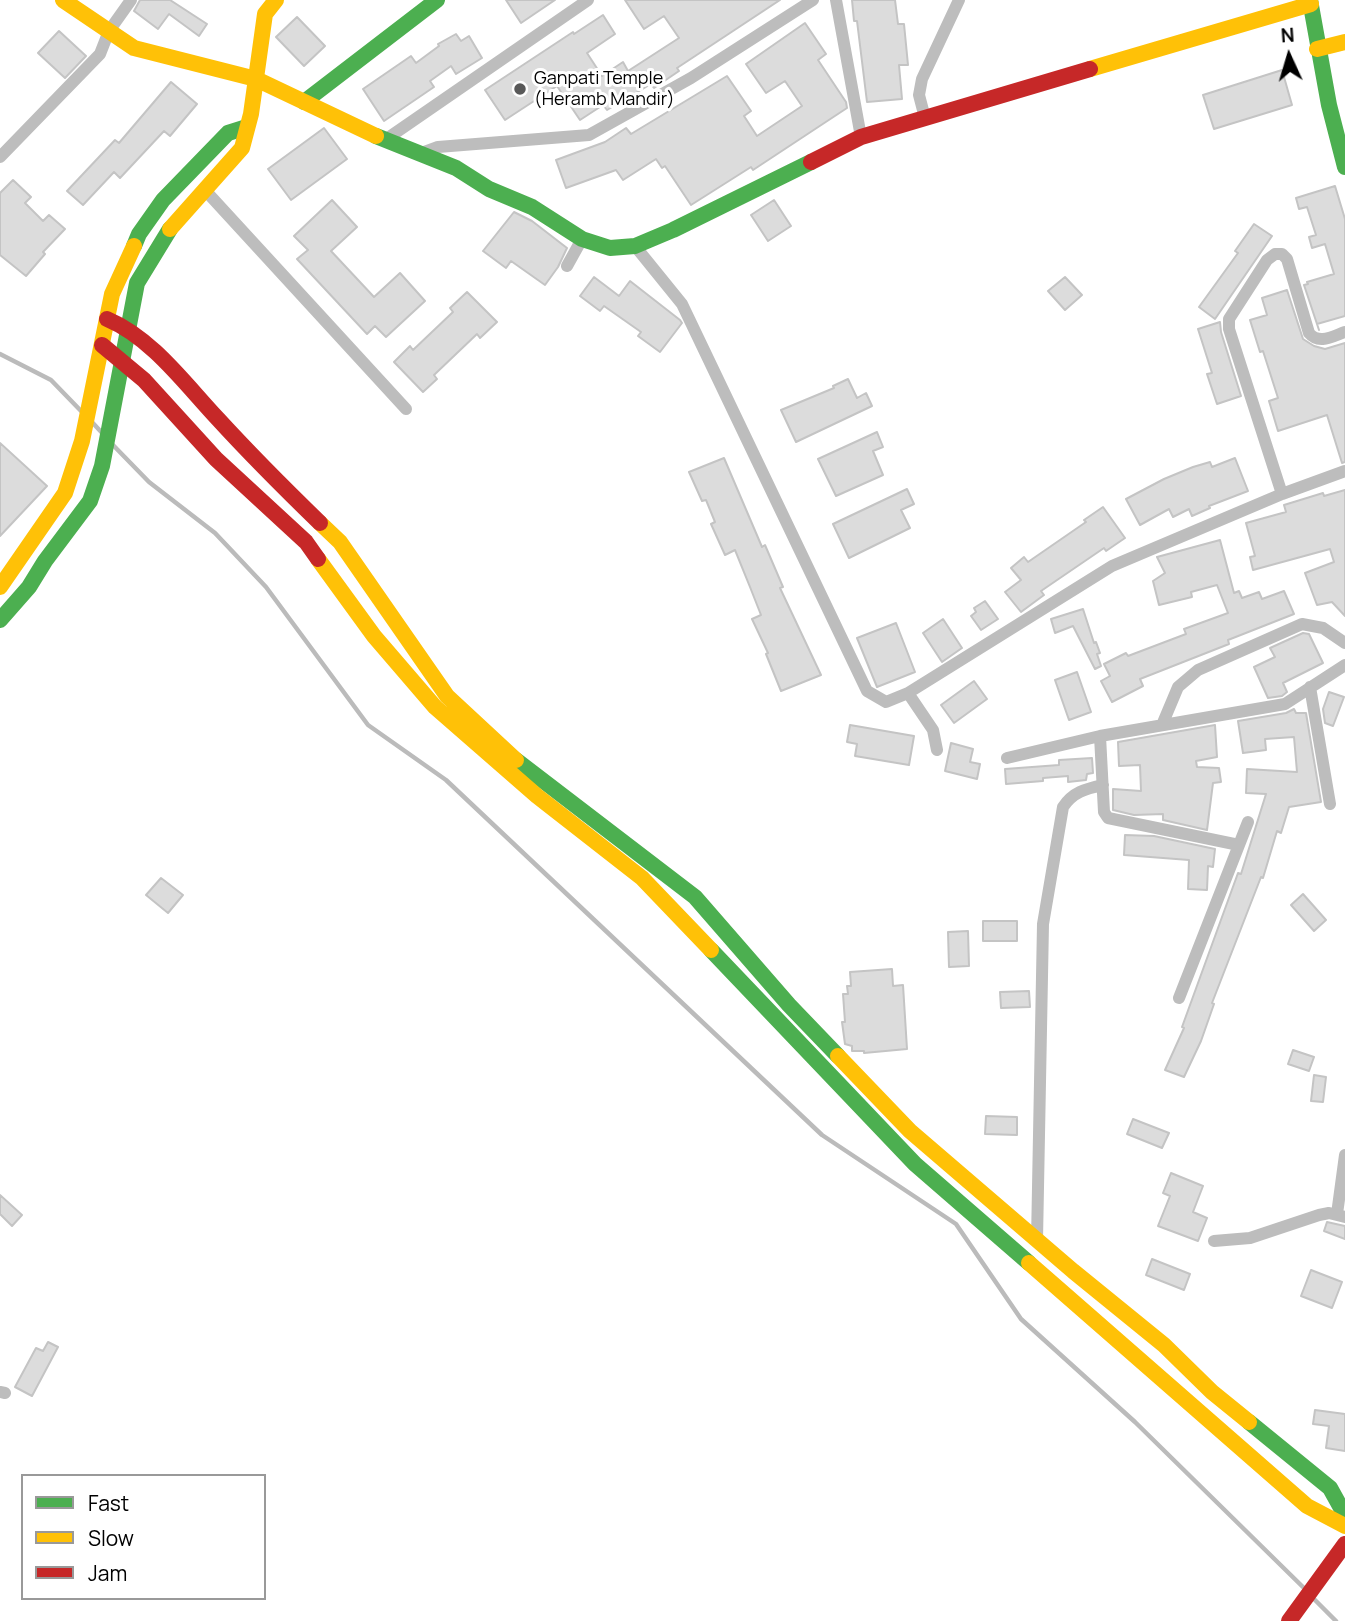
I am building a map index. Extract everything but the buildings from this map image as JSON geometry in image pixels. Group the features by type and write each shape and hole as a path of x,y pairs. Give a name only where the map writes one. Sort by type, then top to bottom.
{"main road":[{"path":"63,0 134,48 256,79 385,140 456,168 489,189 532,207 582,239 610,248 635,246 673,230 861,137 1310,2 1334,132 1345,167"},
{"path":"0,620 29,587 90,500 102,466 137,284 171,228 242,148 256,79 265,14 276,0"},
{"path":"304,102 437,0"},
{"path":"1317,49 1345,42"},
{"path":"0,586 65,493 82,441 112,294 139,234 155,212 228,132 247,127"},
{"path":"107,319 128,328 156,353 270,474 340,542 447,696 512,757 695,897 789,1005 910,1131 1164,1345 1212,1392 1330,1488 1345,1515"},
{"path":"102,345 144,380 216,459 306,542 374,636 435,708 537,796 642,878 915,1164 1307,1506 1345,1526"},
{"path":"1289,1621 1345,1544"}],"street":[{"path":"0,157 100,54 109,31 131,0"},
{"path":"385,140 588,0"},
{"path":"419,154 438,147 589,135 691,78 813,0"},
{"path":"836,0 861,137"},
{"path":"925,118 919,95 922,79 959,0"},
{"path":"204,189 407,409"},
{"path":"567,266 582,239"},
{"path":"635,246 682,304 867,691 886,702 908,693 1112,566 1282,494 1345,471"},
{"path":"1282,494 1229,329 1229,319 1267,260 1275,254 1282,254 1287,259 1313,338 1321,340 1345,332"},
{"path":"1162,725 1178,687 1187,678 1210,665 1302,624 1323,628 1345,643"},
{"path":"1007,758 1100,736 1285,704 1345,665"},
{"path":"1310,687 1330,804"},
{"path":"908,693 933,730 937,750"},
{"path":"1100,736 1104,812 1108,818 1240,845"},
{"path":"1037,1240 1043,924 1063,807 1070,796 1084,789 1103,785"},
{"path":"1179,998 1248,822"},
{"path":"1214,1241 1250,1238 1319,1215 1341,1216 1345,1155"}],"waterway":[{"path":"0,354 51,380 82,412"},
{"path":"91,421 104,435"},
{"path":"112,444 149,482 215,533 266,587 368,725 446,780 822,1135 956,1224 1021,1319 1135,1422 1306,1590"},
{"path":"1312,1597 1336,1621"}],"traffic: fast":[{"path":"304,102 437,0"},
{"path":"1310,0 1329,105 1345,167"},
{"path":"134,246 139,234 163,200 228,133 247,127"},
{"path":"376,136 456,168 489,189 532,207 582,239 610,248 635,246 673,230 811,162"},
{"path":"0,620 29,587 90,501 102,466 137,283 170,229"},
{"path":"516,760 695,897 789,1005 838,1056"},
{"path":"711,950 915,1164 1029,1263"},
{"path":"1249,1422 1330,1488 1345,1515"}],"traffic: slow":[{"path":"63,0 134,48 256,79 376,136"},
{"path":"170,229 242,148 251,114 265,14 276,0"},
{"path":"1090,69 1311,4"},
{"path":"1317,49 1345,42"},
{"path":"0,587 65,493 82,441 112,294 134,246"},
{"path":"320,523 340,542 447,696 516,760"},
{"path":"318,559 374,636 435,707 537,796 642,878 711,950"},
{"path":"838,1056 910,1131 1164,1345 1212,1392 1249,1422"},
{"path":"1029,1263 1307,1506 1345,1526"}],"traffic: jam":[{"path":"811,162 861,137 1090,69"},
{"path":"107,319 123,327 153,350 320,523"},
{"path":"102,345 144,380 216,459 306,542 318,559"},
{"path":"1289,1621 1345,1544"}],"place":[{"name":"Ganpati Temple (Heramb Mandir)","path":"520,89"}]}
